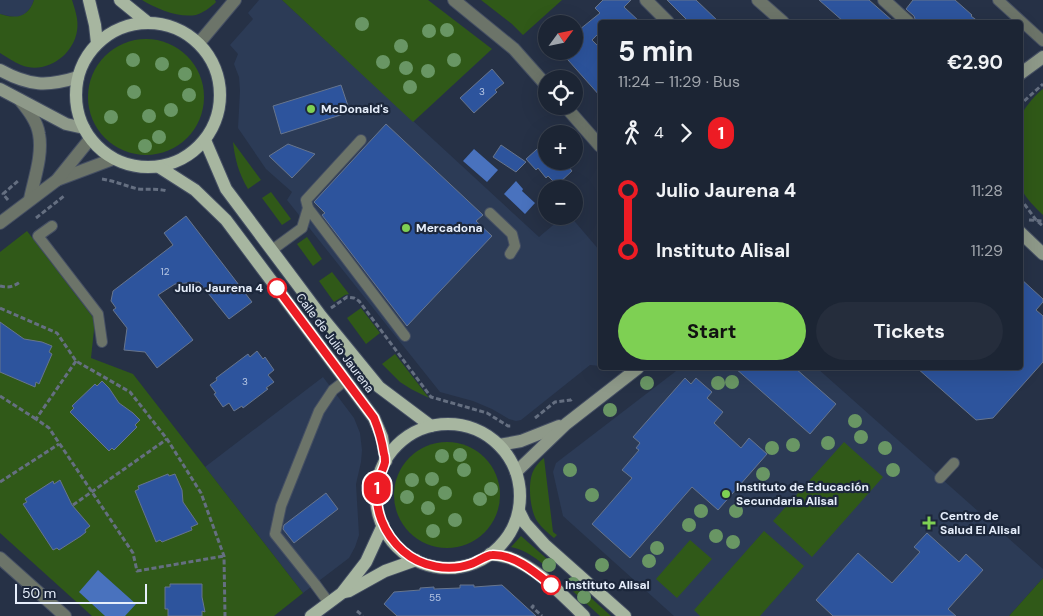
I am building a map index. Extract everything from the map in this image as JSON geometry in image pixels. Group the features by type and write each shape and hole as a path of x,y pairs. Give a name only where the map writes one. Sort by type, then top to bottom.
{"main road":[{"path":"89,0 96,25 97,43"},
{"path":"120,0 147,22"},
{"path":"147,22 175,27 199,43 208,53 215,66 220,79 221,93 216,121 205,140 185,158 160,167 144,168 128,165 113,159 101,150 87,134 77,108 76,91 83,62 97,43 112,32 129,24 147,22"},
{"path":"1023,72 1043,57"},
{"path":"0,70 14,78 41,84 78,77"},
{"path":"0,89 87,134"},
{"name":"Calle de Julio Jaurena","path":"205,140 226,189 318,311 379,387 431,426"},
{"name":"Calle de Julio Jaurena","path":"160,167 195,190 226,220 374,418 382,437 386,461"},
{"path":"1023,235 1043,254"},
{"path":"516,472 566,424 635,370"},
{"path":"449,424 468,426 480,431 499,445 516,472 520,491 519,511 513,528 497,549 473,563 454,568 434,566 416,560 396,545 383,526 379,515 377,493 378,482 386,461 404,439 431,426 449,424"},
{"path":"499,445 521,441 566,424"},
{"path":"519,511 525,524 545,545 625,616"},
{"path":"311,616 342,593 366,562 383,526"},
{"path":"490,554 508,557 535,572 584,616"},
{"path":"342,593 385,571 416,560"}],"street":[{"path":"199,43 235,0"},
{"path":"454,0 514,49 538,76"},
{"path":"646,0 666,20"},
{"path":"758,0 781,20"},
{"path":"884,0 906,20"},
{"path":"20,100 35,121 39,133 40,153 30,199"},
{"path":"573,115 598,144"},
{"path":"57,180 87,134"},
{"path":"0,223 57,180 113,159"},
{"path":"0,558 65,616"}],"lane":[{"path":"998,0 1020,20"},
{"path":"1023,23 1043,41"},
{"path":"361,140 306,200 308,208 405,336"},
{"path":"272,250 302,228 308,208"},
{"path":"490,212 512,234 515,246 510,254"},
{"path":"52,226 38,236 98,314 102,342"},
{"path":"329,603 275,534 281,506 319,411 333,390 346,380"},
{"path":"940,478 954,463"}],"path":[{"path":"1023,102 1043,84"},
{"path":"3,194 22,175"},
{"path":"100,179 139,189 161,189 174,194"},
{"path":"34,220 68,193"},
{"path":"1023,202 1036,220 1043,226"},
{"path":"0,286 8,288 20,282"},
{"path":"334,306 347,297 359,301 431,396 487,413 508,426 518,427"},
{"path":"0,308 57,333 76,361 130,392 167,439 201,493 224,556 225,616"},
{"path":"36,419 76,361"},
{"path":"533,420 555,402 571,400 578,394"},
{"path":"0,396 49,428 133,553 137,571 224,556"},
{"path":"73,505 167,439"},
{"path":"0,482 59,444"},
{"path":"534,605 532,607 542,616"},
{"path":"357,611 362,616"}],"shaded area":[{"path":"0,0 34,0 25,14 20,17 14,17 0,14"},
{"path":"259,0 282,0 539,237 553,225 578,225 598,249 598,366 590,365 521,420 516,421 473,401 440,392 287,200 292,192 266,169 238,128 240,91 239,77 234,64 238,54 230,45 253,19 248,13"},
{"name":"Instituto de Educación Secundaria Alisal","path":"677,370 819,370 1043,569 1043,578 1009,616 674,616 563,516 553,472 556,463"},
{"path":"323,377 354,418 360,433 362,450 356,484 359,535 349,558 303,593 205,467"}],"green space":[{"path":"34,0 72,0 77,23 74,40 64,55 48,65 39,67 21,65 0,53 0,14 21,16 25,14"},
{"path":"142,0 215,0 216,2 201,13 189,16 168,12"},
{"path":"282,0 428,0 492,49 413,122"},
{"path":"481,0 562,0 545,15 538,15 538,22 523,35"},
{"path":"146,39 168,43 187,56 200,75 204,97 200,119 187,138 168,151 146,155 124,151 105,138 92,119 88,97 92,75 105,56 124,43"},
{"path":"1043,89 1043,215 1023,192 1023,111"},
{"path":"233,142 261,180 248,189 238,167"},
{"path":"271,192 291,219 282,225 262,198"},
{"path":"27,231 95,320 91,358 133,374 303,593 274,616 92,616 0,533 0,252"},
{"path":"307,237 322,259 313,266 297,244"},
{"path":"332,272 349,294 334,302 319,281"},
{"path":"361,308 380,333 366,344 347,318"},
{"path":"395,354 429,398 400,382 382,364"},
{"path":"447,442 467,446 484,458 496,475 500,495 496,515 484,532 467,544 447,548 427,544 410,532 398,515 394,495 398,475 410,458 427,446"},
{"path":"844,442 883,477 812,557 773,521"},
{"path":"544,458 553,532 557,535 554,538 537,521 530,498 532,474"},
{"path":"764,531 804,566 760,616 700,616 694,610"},
{"path":"521,536 555,566 550,570 527,553 511,547"},
{"path":"690,540 712,559 677,598 656,579"},
{"path":"1043,578 1043,616 1009,616"},
{"path":"570,579 611,616 600,616 565,584"}],"water":[{"path":"474,149 498,170 487,182 463,161"},
{"path":"516,181 523,189 522,191 535,203 525,214 504,194"},
{"path":"98,570 136,604 125,616 105,616 79,592"}],"building":[{"path":"603,0 631,0 624,7 638,20 598,20 598,34 592,40 598,46 598,94 583,77 583,70 577,70 568,60 583,60 583,27 600,13 595,8"},
{"path":"667,0 696,0 717,20 687,20"},
{"path":"819,0 869,0 892,20 842,20"},
{"path":"913,0 955,0 976,20 915,20 914,16 906,9"},
{"path":"492,69 504,83 474,113 460,98"},
{"name":"McDonald's","path":"341,85 350,112 281,134 273,106"},
{"name":"Mercadona","path":"386,124 483,215 476,221 492,236 407,326 322,215 325,213 314,202"},
{"path":"288,144 315,154 292,178 269,156"},
{"path":"501,145 526,162 516,172 493,157"},
{"path":"538,148 538,168 536,170 526,159"},
{"path":"540,170 572,171 562,180 552,180 548,176 546,178"},
{"path":"186,216 252,302 229,319 199,282 175,284 158,295 193,340 157,368 145,352 124,350 127,328 113,310 116,308 111,301 113,291 173,245 164,233"},
{"path":"1023,281 1043,299 1043,302 1036,310 1043,316 1043,362 993,418 976,420 919,370 1023,370"},
{"path":"0,322 24,339 52,346 49,352 52,354 39,384 36,382 35,387 0,372"},
{"path":"257,351 263,359 265,357 274,370 268,375 274,382 266,388 268,389 243,408 242,406 234,411 229,403 223,407 210,385 217,380 216,378 248,354 250,357"},
{"path":"737,370 797,370 836,404 810,434"},
{"path":"685,378 691,384 696,378 712,392 707,398 723,412 714,423 741,448 749,438 767,454 718,510 692,487 630,558 592,524 632,478 622,470 639,450 636,448 640,443 633,437"},
{"path":"102,381 119,403 140,420 135,425 137,427 114,450 112,448 109,451 70,412 74,408 72,406 95,384 97,386"},
{"path":"168,474 169,476 175,474 182,490 183,502 198,524 191,527 192,530 162,542 160,540 156,542 135,491 139,489 138,486"},
{"path":"60,480 72,505 90,526 81,536 59,550 57,548 53,550 23,504 27,502 25,499 53,481 54,484"},
{"path":"326,493 338,509 294,543 283,529 284,525"},
{"path":"927,533 959,562 966,554 983,570 948,609 956,616 833,616 816,600 858,553 892,583 920,552 914,547"},
{"path":"170,584 202,584 205,612 202,611 202,616 168,616 168,609 165,609 165,587 170,587"},
{"path":"460,585 474,585 474,587 502,585 536,616 397,616 384,604 394,592 434,587 434,589 460,588"}],"bus line":[{"name":"1","path":"277,288 374,418 382,437 386,461 378,482 377,504 383,526 396,545 416,560 441,567 454,568 466,565 479,561 490,554 508,557 535,572 551,585"}],"place":[{"name":"McDonald's","path":"311,109"},
{"name":"Mercadona","path":"406,228"},
{"name":"Julio Jaurena 4","path":"277,288"},
{"name":"Instituto de Educación Secundaria Alisal","path":"726,494"},
{"name":"Centro de Salud El Alisal","path":"929,523"},
{"name":"Instituto Alisal","path":"551,585"}]}
